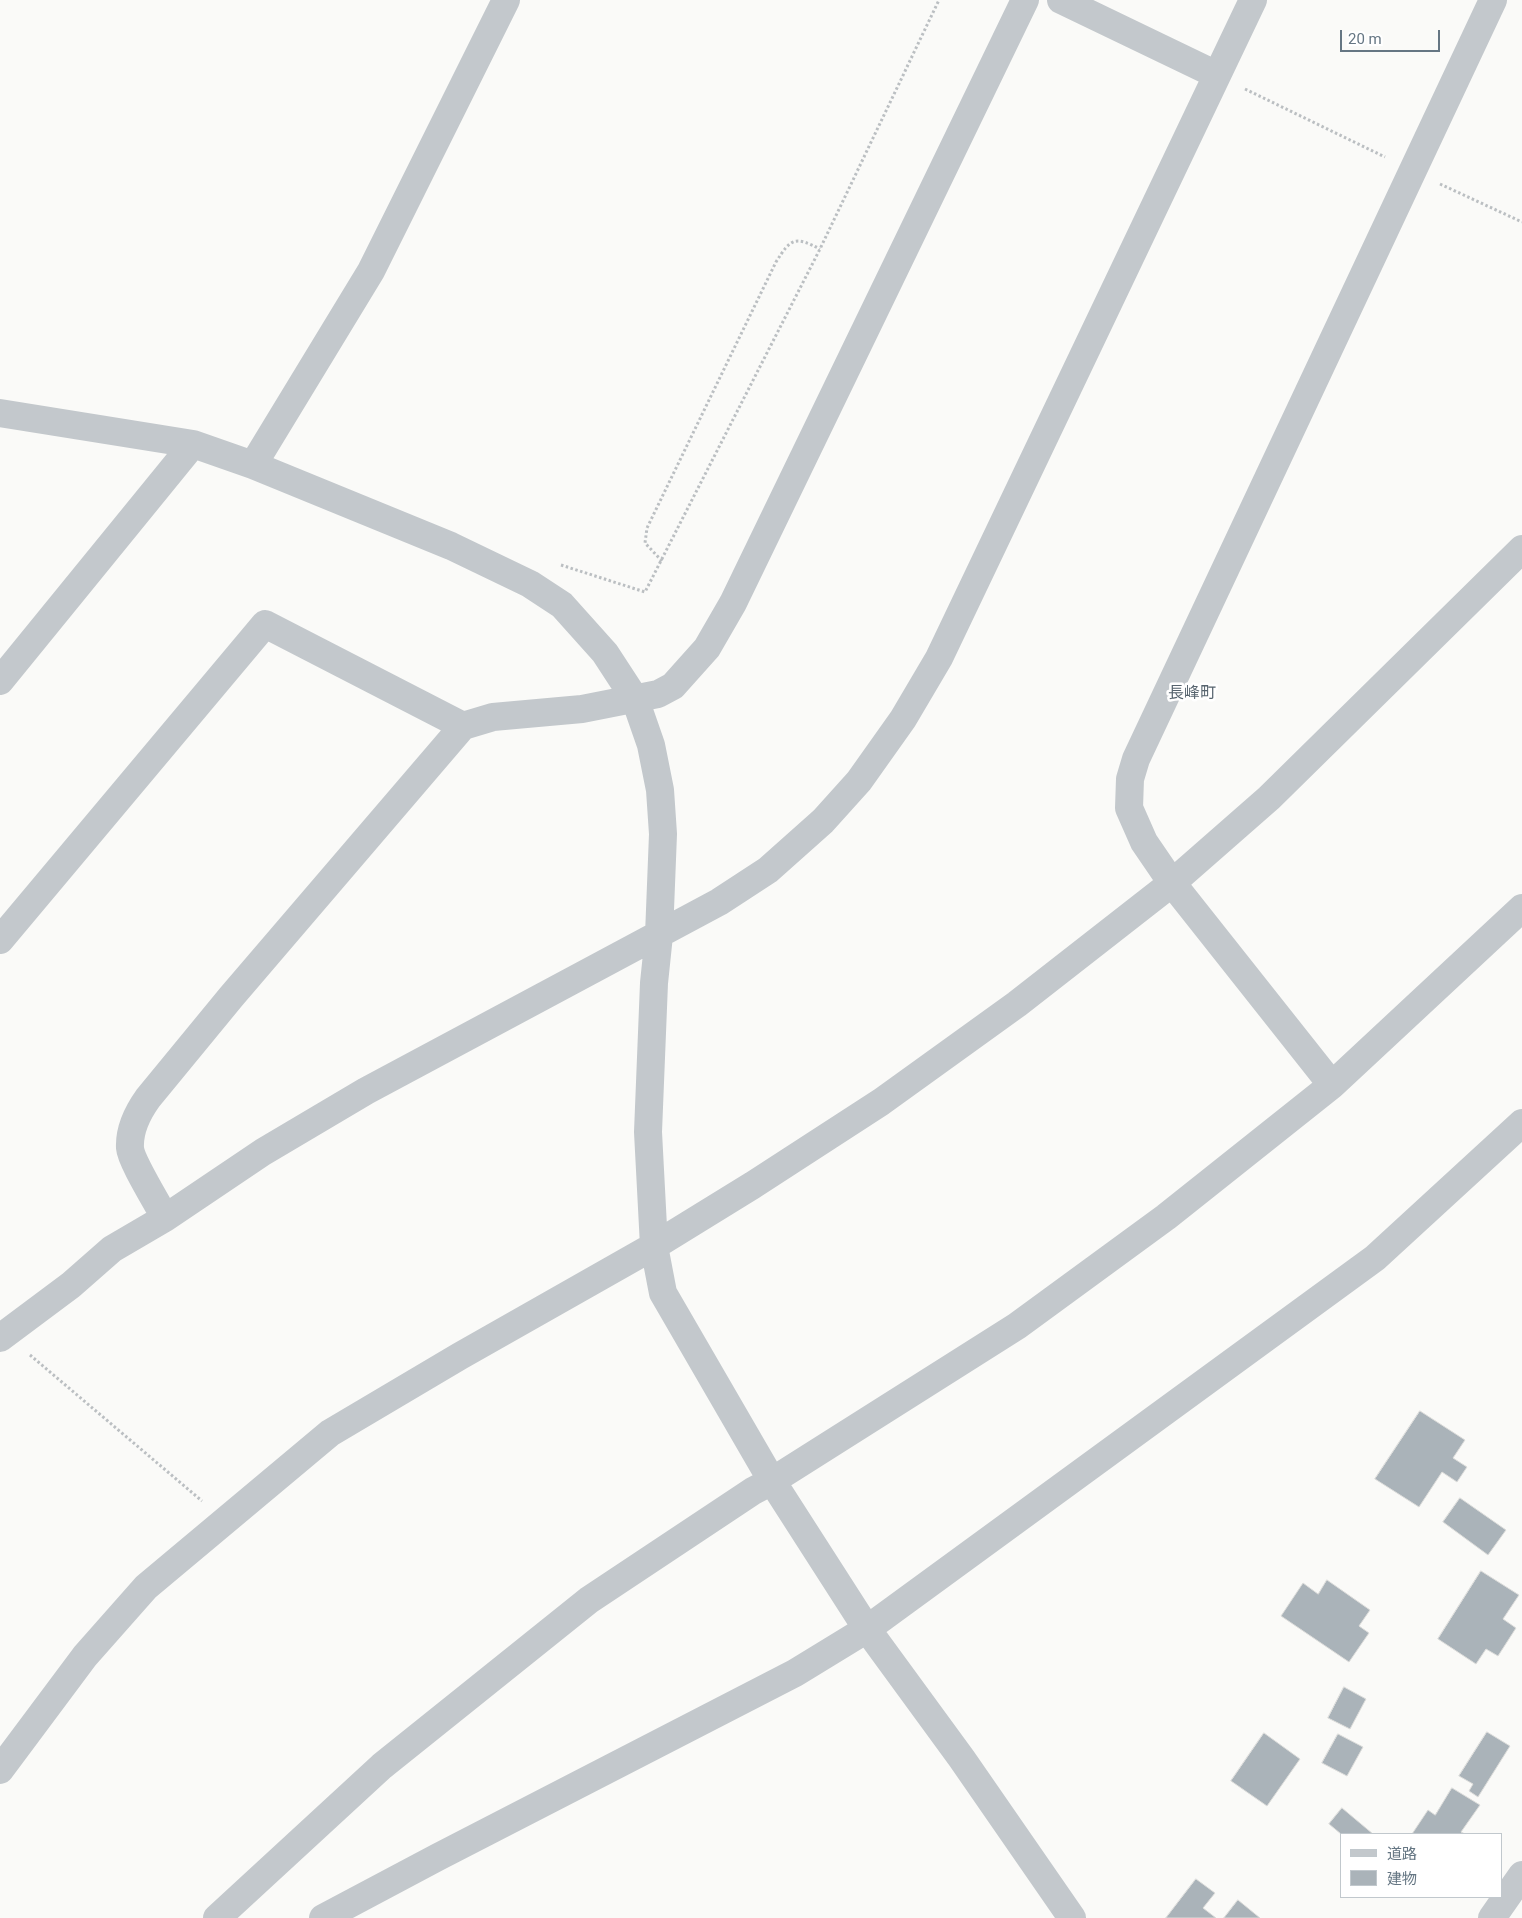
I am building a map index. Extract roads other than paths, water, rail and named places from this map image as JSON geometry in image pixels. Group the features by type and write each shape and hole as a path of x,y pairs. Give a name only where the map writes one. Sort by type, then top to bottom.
{"street":[{"path":"253,465 371,271 506,0"},
{"path":"165,1218 130,1149 132,1131 138,1113 148,1098 231,997 463,726 493,717 582,709 658,694 673,686 707,648 733,603 1025,0"},
{"path":"1061,0 1217,75"},
{"path":"1,1334 71,1285 112,1248 165,1218 263,1152 366,1090 719,902 768,870 823,821 859,781 903,719 940,658 1253,0"},
{"path":"1332,1085 1172,883 1144,842 1129,808 1130,779 1136,760 1494,0"},
{"path":"0,414 193,444 253,465 451,546 530,584 562,605 605,652 635,699 651,745 660,790 663,834 648,1132 654,1246 663,1293 772,1481 867,1630 962,1759 1072,1918"},
{"path":"0,680 193,444"},
{"path":"0,1770 85,1656 146,1587 330,1433 460,1356 654,1246 753,1185 881,1102 1017,1004 1172,883 1269,798 1522,550"},
{"path":"0,940 266,624 463,726"},
{"path":"217,1918 382,1766 589,1600 753,1490 772,1481 1017,1326 1166,1217 1332,1085 1522,908"},
{"path":"323,1918 795,1673 867,1630 1375,1258 1522,1123"},
{"path":"1492,1918 1522,1875"}],"district":[{"name":"長峰町","path":"1192,694"}]}
